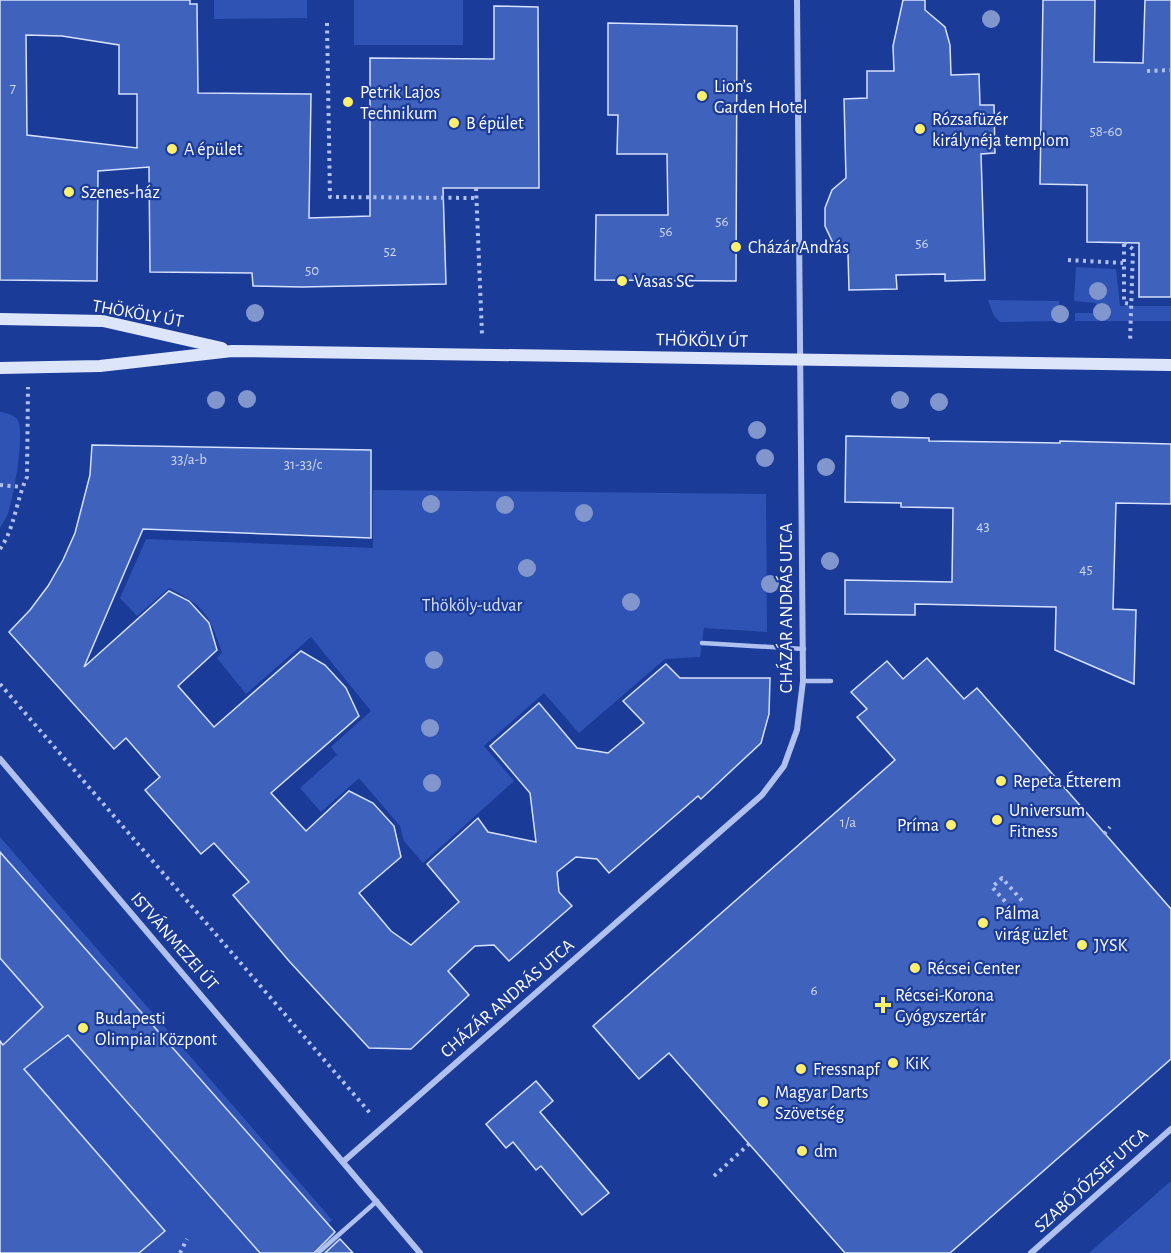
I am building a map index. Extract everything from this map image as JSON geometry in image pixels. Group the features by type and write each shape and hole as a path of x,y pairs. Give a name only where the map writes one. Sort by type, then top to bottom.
{"main road":[{"name":"THÖKÖLY ÚT","path":"0,319 103,321 232,351"},
{"name":"THÖKÖLY ÚT","path":"0,368 100,366 232,351 1171,365"}],"street":[{"name":"CHÁZÁR ANDRÁS UTCA","path":"344,1161 762,795 784,766 797,730 804,681 797,0"},
{"name":"ISTVÁNMEZEI ÚT","path":"0,759 420,1253"},
{"name":"SZABÓ JÓZSEF UTCA","path":"1031,1253 1171,1129"}],"lane":[{"path":"702,642 804,649"},
{"path":"804,681 831,681"},
{"path":"318,1253 377,1201"}],"path":[{"path":"327,23 330,197 476,198"},
{"path":"1147,71 1171,70"},
{"path":"476,188 482,355"},
{"path":"1129,364 1132,304 1133,249 1124,243 1124,303 1132,304"},
{"path":"1068,260 1123,263"},
{"path":"0,549 14,519 22,487 27,477 29,369"},
{"path":"0,485 22,487"},
{"path":"0,684 382,1127"},
{"path":"1104,834 1110,827"},
{"path":"1010,907 992,886 1002,878 1024,903"},
{"path":"714,1176 749,1144"},
{"path":"180,1253 187,1239"}],"green space":[{"path":"214,0 307,0 307,18 214,19"},
{"path":"354,0 463,0 463,45 354,45"},
{"path":"1076,267 1116,269 1120,306 1171,306 1171,321 1075,321 1075,313 1097,313 1096,303 1074,301"},
{"path":"988,300 1059,301 1058,321 1000,322 994,316"},
{"path":"0,412 17,419 20,437 18,466 12,496 7,516 0,528"},
{"name":"Thököly-udvar","path":"373,490 766,494 767,632 704,628 700,657 665,659 579,733 544,693 484,746 514,781 423,863 404,841 400,826 359,778 321,812 300,788 337,755 331,747 371,711 311,637 246,694 217,658 222,653 214,630 204,613 191,601 169,588 137,616 120,598 146,539 373,548"},
{"name":"Budapesti Olimpiai Központ","path":"0,837 332,1220 327,1225 352,1253 0,1253"},
{"path":"1171,1181 1171,1253 1089,1253"}],"building":[{"path":"0,0 190,0 190,4 197,4 198,93 311,94 309,218 370,216 370,58 494,59 494,6 538,7 539,188 443,188 446,284 253,286 252,273 150,272 149,167 98,171 97,281 0,280","holes":["26,35 62,36 119,45 119,94 137,94 137,148 27,135"]},
{"name":"Rózsafüzér királynéja templom","path":"903,0 925,0 925,10 945,27 950,45 951,75 979,74 980,105 994,105 995,153 981,154 985,280 945,281 945,274 896,275 897,289 849,290 848,254 833,243 825,226 825,208 832,190 846,178 844,99 867,98 867,71 894,71 893,46"},
{"path":"1043,0 1095,0 1094,62 1143,63 1145,0 1171,0 1171,297 1139,297 1139,243 1087,242 1087,185 1040,184"},
{"path":"608,23 737,26 736,281 595,280 596,215 668,215 667,154 617,154 618,115 608,115"},
{"path":"846,436 929,438 929,441 1171,444 1171,504 1116,503 1113,609 1136,610 1134,684 1055,650 1056,607 915,604 915,615 845,614 845,580 952,582 953,508 901,507 901,503 845,502"},
{"path":"92,445 371,450 371,538 143,529 84,667 169,591 189,601 209,623 217,650 178,686 214,727 301,651 325,665 346,688 359,716 271,793 306,831 349,791 373,803 394,826 401,857 359,893 391,931 411,945 459,902 427,864 478,818 488,832 536,842 530,793 490,746 539,703 577,748 608,753 644,723 623,701 666,664 680,678 770,678 769,714 761,743 701,799 698,796 609,873 597,859 576,857 557,872 559,892 572,906 509,961 494,945 475,946 448,971 469,995 411,1049 369,1048 289,961 233,895 249,882 214,843 201,854 145,790 160,777 126,738 114,749 9,632 48,586 75,533 90,475"},
{"name":"Récsei Center","path":"927,658 964,699 977,688 1171,909 1171,1059 950,1253 845,1253 669,1053 639,1079 593,1026 895,760 857,717 867,709 851,692 887,661 903,679"},
{"name":"Budapesti Olimpiai Központ","path":"0,852 335,1232 314,1253 260,1253 68,1035 24,1069 165,1231 139,1253 0,1253 0,1041 3,1045 43,1007 0,958"},
{"path":"536,1081 553,1101 540,1112 609,1193 582,1215 541,1166 536,1170 513,1142 506,1148 486,1124"},
{"path":"340,1239 353,1253 325,1253"}],"place":[{"name":"Lion’s Garden Hotel","path":"702,96"},
{"name":"Petrik Lajos Technikum","path":"348,102"},
{"name":"B épület","path":"454,123"},
{"name":"Rózsafüzér királynéja templom","path":"920,129"},
{"name":"A épület","path":"172,149"},
{"name":"Szenes-ház","path":"69,192"},
{"name":"Cházár András","path":"736,247"},
{"name":"Vasas SC","path":"622,281"},
{"name":"Repeta Étterem","path":"1001,781"},
{"name":"Universum Fitness","path":"997,820"},
{"name":"Príma","path":"951,825"},
{"name":"Pálma virág üzlet","path":"983,923"},
{"name":"JYSK","path":"1082,945"},
{"name":"Récsei Center","path":"915,968"},
{"name":"Récsei-Korona Gyógyszertár","path":"883,1005"},
{"name":"Budapesti Olimpiai Központ","path":"83,1028"},
{"name":"KiK","path":"893,1063"},
{"name":"Fressnapf","path":"801,1069"},
{"name":"Magyar Darts Szövetség","path":"763,1102"},
{"name":"dm","path":"802,1151"}]}
